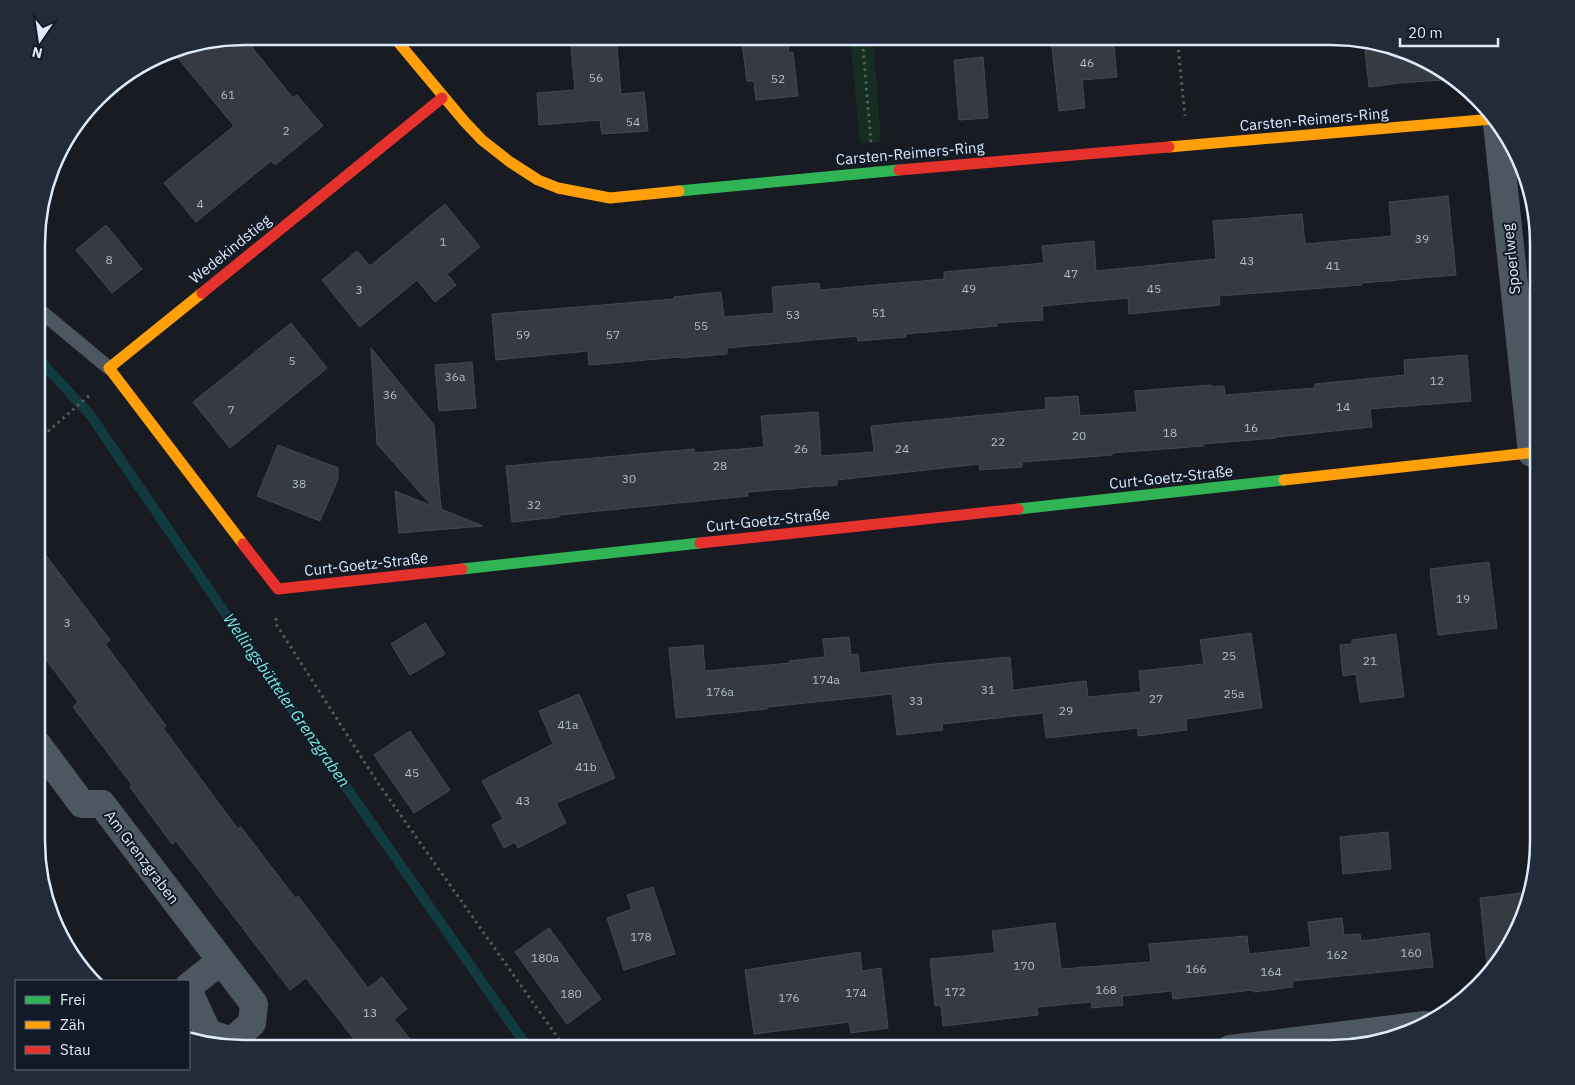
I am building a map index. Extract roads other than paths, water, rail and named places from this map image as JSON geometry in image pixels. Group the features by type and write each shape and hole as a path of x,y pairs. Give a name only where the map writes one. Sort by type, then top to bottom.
{"street":[{"name":"Carsten-Reimers-Ring","path":"400,45 442,98 482,140 510,162 538,180 558,188 610,198 874,172 1486,120"},
{"name":"Wedekindstieg","path":"109,368 442,98"},
{"name":"Spoerlweg","path":"1499,137 1530,409"},
{"name":"Curt-Goetz-Straße","path":"109,368 278,588 1530,453"},
{"name":"Am Grenzgraben","path":"45,754 82,804 102,804 254,1004 252,1023 233,1040"},
{"path":"190,985 221,961"},
{"name":"Am Grenzgraben","path":"190,994 208,1033 227,1039"},
{"path":"1303,1040 1396,1029"}],"lane":[{"path":"45,315 109,368"}],"waterway":[{"name":"Wellingsbütteler Grenzgraben","path":"45,366 91,416 223,610 522,1040"}]}
